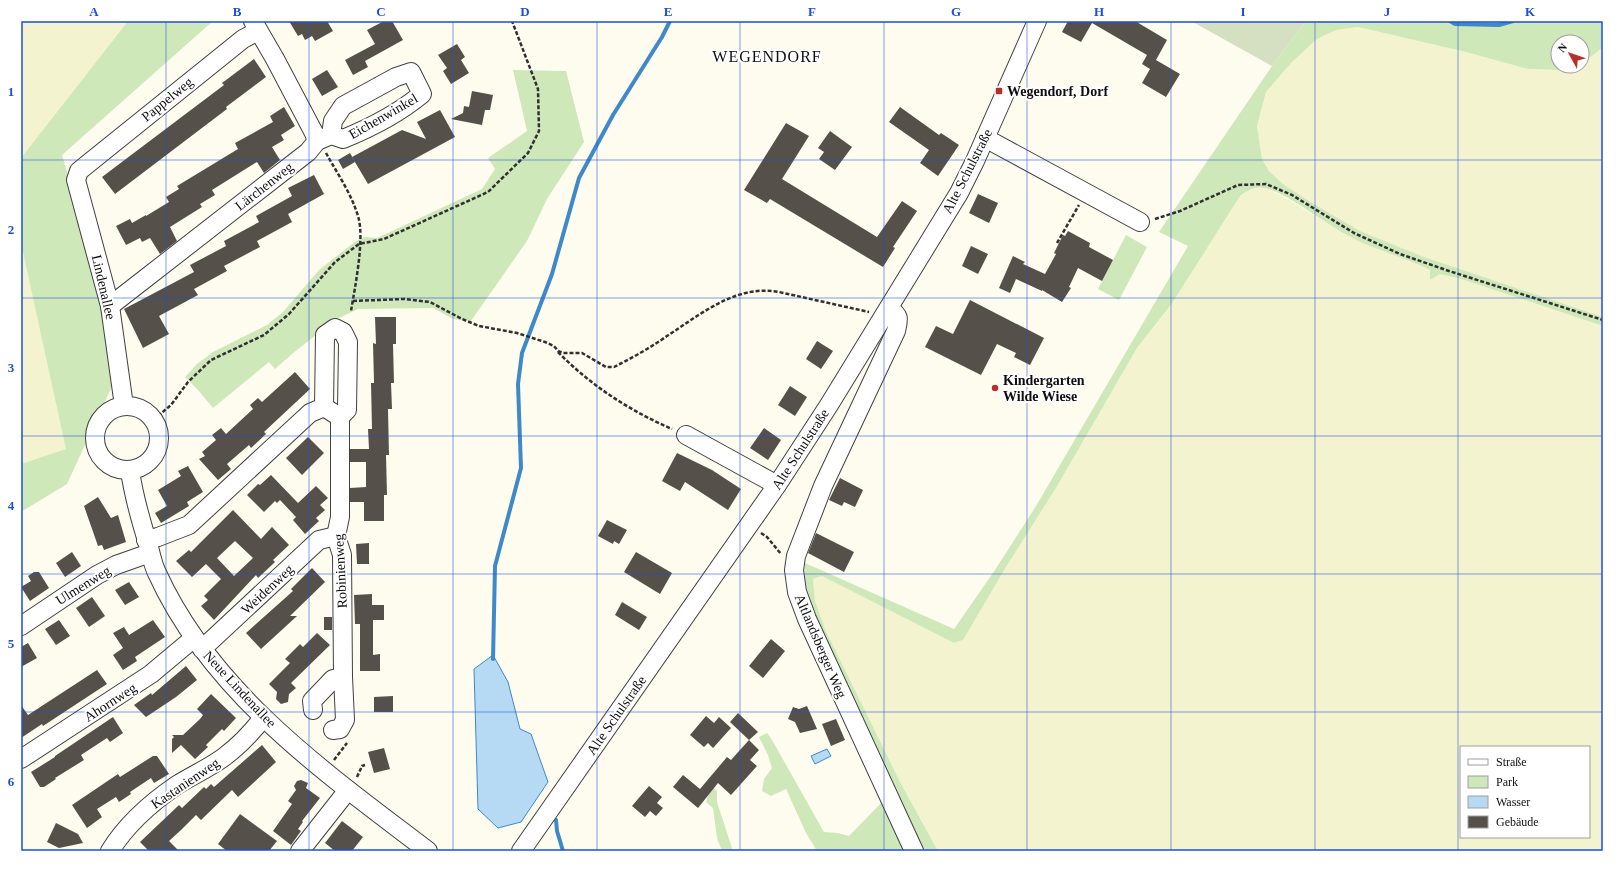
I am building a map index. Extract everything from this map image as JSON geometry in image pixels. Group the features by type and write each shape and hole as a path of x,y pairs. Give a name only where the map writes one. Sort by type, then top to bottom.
{"street":[{"name":"Alte Schulstraße","path":"521,851 749,526 829,405 882,311 953,203 985,138 1037,21"},
{"path":"255,26 314,133 324,138"},
{"name":"Pappelweg","path":"76,164 242,39 255,26"},
{"name":"Eichenwinkel","path":"411,72 422,94 411,103 358,133 343,139 324,138 343,106 396,77 411,72"},
{"name":"Lärchenweg","path":"110,306 324,138"},
{"path":"985,138 1140,222"},
{"name":"Lindenallee","path":"76,164 76,180 110,306 124,406"},
{"name":"Altlandsberger Weg","path":"882,311 896,314 898,319 896,331 823,486 795,562 795,579 797,592 807,619 914,851"},
{"name":"Robinienweg","path":"324,407 325,335 335,328 343,332 348,342 347,410 340,417 340,517 336,536 342,555 343,677 345,720 340,729 333,730"},
{"path":"124,406 135,407 146,412 154,419 159,430 160,441 157,452 150,461 141,468 130,471 120,470 103,460 95,441 96,432 100,422 106,414 114,409 124,406"},
{"path":"148,546 158,537 189,525 310,413 324,407 340,417"},
{"path":"686,434 777,485"},
{"name":"Neue Lindenallee","path":"130,471 135,498 156,571 169,598 198,643 263,718 353,784 428,851"},
{"name":"Weidenweg","path":"198,643 319,540 336,536"},
{"name":"Ulmenweg","path":"21,626 97,575 148,546"},
{"name":"Ahornweg","path":"21,759 198,643"},
{"path":"313,710 312,701 333,679 343,677"},
{"name":"Kastanienweg","path":"110,851 126,829 151,805 178,785 226,755 254,729 263,718"},
{"path":"300,851 353,784"}],"path":[{"path":"158,416 171,405 188,382 211,360 264,335 289,314 335,262 359,244 384,239 488,192 528,153 539,131 538,89 512,21"},
{"path":"324,138 322,147 352,200 359,217 359,244 351,311"},
{"path":"1140,222 1161,218 1238,185 1266,184 1292,195 1354,233 1400,254 1448,271 1603,320"},
{"path":"1057,243 1086,193"},
{"path":"558,351 563,353 582,353 606,367 614,367 657,343 703,311 736,296 755,291 767,290 882,311"},
{"path":"353,301 404,299 430,302 479,326 517,333 545,342 554,346 570,364 599,388 623,404 648,418 686,434"},
{"path":"749,526 767,537 783,556 795,562"},
{"path":"332,764 350,740"},
{"path":"353,784 362,766 365,765"}],"green space":[{"path":"21,21 128,21 21,158"},
{"path":"128,21 213,21 62,155 84,229 102,313 114,382 67,484 21,512 21,464 66,449 21,243 21,158"},
{"path":"1191,21 1306,21 1272,66"},
{"path":"1306,21 1603,21 1603,47 1590,57 1590,34 1550,34 1550,70 1528,69 1466,52 1358,27 1336,30 1317,39 1291,63 1266,92 1257,126 1262,159 1269,171 1283,184 1360,231 1424,257 1603,317 1603,326 1461,279 1440,274 1430,280 1430,270 1355,240 1295,202 1274,191 1265,188 1257,188 1251,189 1240,196 1173,302 1137,348 1056,488 1006,567 963,640 954,643 822,576 813,579 815,601 825,629 900,782 938,851 817,851 806,833 786,789 771,796 762,791 764,779 772,768 768,755 759,737 767,733 772,740 824,832 838,833 849,836 882,802 804,600 805,563 954,629 995,570 1036,506 1188,246 1159,232 1272,66"},
{"path":"1358,27 1466,52 1528,69 1550,70 1550,74 1590,74 1590,57 1603,47 1603,317 1424,257 1360,231 1283,184 1269,171 1262,159 1257,126 1266,92 1291,63 1317,39 1336,30"},
{"path":"513,70 566,71 584,142 547,199 527,241 471,321 453,319 433,308 358,309 335,320 275,369 269,362 213,408 185,377 197,364 213,352 267,325 283,312 319,270 356,241 365,237 377,238 482,189 495,169 488,158 527,131"},
{"path":"1253,187 1266,188 1286,198 1346,235 1374,248 1415,262 1430,270 1430,280 1440,274 1461,279 1603,326 1603,851 938,851 900,782 825,629 815,601 813,579 822,576 954,643 963,640 1006,567 1056,488 1137,348 1173,302 1240,196"},
{"path":"1126,235 1147,247 1119,300 1098,289"},
{"path":"21,243 67,449 21,464"},
{"path":"707,781 717,791 717,802 733,851 722,851 717,838 713,808 706,802 708,795"}],"water":[{"path":"493,655 508,682 520,729 531,734 548,782 521,822 498,828 478,809 474,669"},
{"path":"827,749 831,756 815,764 811,756"}],"building":[{"path":"289,21 327,21 333,31 315,41 312,36 305,40 302,34 298,36"},
{"path":"384,21 392,21 403,40 365,61 368,67 353,75 345,60 375,44 367,30"},
{"path":"1068,21 1135,21 1167,40 1156,60 1180,74 1166,97 1142,83 1150,69 1142,64 1147,55 1092,23 1081,42 1062,32"},
{"path":"457,44 465,57 461,60 469,73 451,84 443,71 447,68 438,55"},
{"path":"254,59 266,77 226,107 227,109 115,194 102,177 224,85 222,83"},
{"path":"327,70 338,87 322,96 312,79"},
{"path":"472,91 493,95 490,110 485,110 482,125 451,119 463,113 464,106 469,107"},
{"path":"284,107 295,126 281,135 284,140 272,147 280,160 264,173 257,162 212,190 215,195 200,204 202,207 170,227 177,241 160,254 150,238 142,242 140,238 126,245 116,226 130,219 132,223 169,202 166,197 179,189 177,186 238,149 235,143 273,122 270,116"},
{"path":"900,107 939,135 941,133 959,145 938,176 920,163 929,150 889,122"},
{"path":"440,110 455,137 368,184 352,157 402,130 426,139 417,122"},
{"path":"786,123 809,136 782,179 877,237 902,201 917,211 893,247 895,248 883,267 770,199 767,203 744,190"},
{"path":"830,131 852,147 835,170 819,159 824,152 818,148"},
{"path":"350,153 355,162 343,169 338,160"},
{"path":"314,175 324,194 288,214 292,222 257,241 260,247 224,266 227,271 194,289 198,295 159,316 169,334 143,348 124,309 194,272 190,265 226,246 224,241 259,222 256,216 292,196 288,188"},
{"path":"978,194 998,203 989,223 969,213"},
{"path":"1068,231 1090,243 1089,247 1113,260 1102,281 1078,268 1069,287 1071,288 1062,302 1042,290 1016,279 1010,293 999,288 1013,256 1025,262 1023,264 1045,274 1056,254 1054,253 1063,235 1065,236"},
{"path":"971,246 988,254 978,274 962,266"},
{"path":"970,300 1044,338 1030,365 1014,357 1016,353 997,344 981,375 925,347 936,326 953,334"},
{"path":"375,317 396,317 396,344 393,344 394,383 391,383 392,409 388,409 389,455 386,455 387,495 384,495 384,521 364,521 364,502 350,502 350,488 366,487 366,462 350,462 350,449 369,449 368,429 372,429 371,383 374,383 373,343 376,344"},
{"path":"817,341 833,351 821,369 806,359"},
{"path":"295,372 310,389 264,432 266,434 251,448 249,445 227,464 231,469 218,480 199,459 205,456 202,452 216,440 212,435 221,428 226,434 253,409 250,405 258,398 262,402"},
{"path":"790,386 807,397 795,416 778,405"},
{"path":"764,428 781,440 768,460 750,448"},
{"path":"308,437 324,453 302,475 286,458"},
{"path":"677,453 712,470 741,489 728,510 685,482 680,491 662,481"},
{"path":"188,466 203,492 187,502 189,506 161,523 155,513 167,506 158,490 181,476 178,471"},
{"path":"271,475 298,503 316,486 328,498 320,505 325,510 316,518 319,521 305,534 293,520 296,517 280,500 277,503 275,501 264,512 247,495 258,484 260,485"},
{"path":"840,478 863,490 855,507 844,502 842,506 829,500"},
{"path":"98,497 111,518 118,515 126,542 104,550 102,545 98,546 84,506"},
{"path":"233,510 261,539 272,527 289,545 273,560 275,562 258,578 256,575 214,620 201,606 208,600 204,596 221,579 206,564 192,577 176,561 189,550 191,552","holes":["235,541 253,558 234,576 217,558"]},
{"path":"607,520 627,530 619,544 614,541 613,544 598,536"},
{"path":"816,533 854,552 844,572 808,553"},
{"path":"369,543 369,564 357,564 356,544"},
{"path":"72,552 81,566 65,577 56,563"},
{"path":"636,552 672,573 660,594 624,572"},
{"path":"312,568 325,582 290,616 297,616 261,649 246,633 293,591 291,589"},
{"path":"34,572 39,572 49,588 30,601 21,587 31,581 28,576"},
{"path":"129,582 139,597 125,605 115,590"},
{"path":"372,594 372,605 384,605 384,620 373,620 373,655 380,654 380,671 360,671 360,624 355,624 354,595"},
{"path":"92,597 105,616 89,627 76,608"},
{"path":"622,602 647,617 639,630 615,615"},
{"path":"324,617 332,617 332,630 324,630"},
{"path":"59,620 70,636 56,645 45,629"},
{"path":"153,620 165,637 135,657 137,661 123,670 113,655 123,648 113,633 124,627 129,635"},
{"path":"317,633 330,645 291,683 296,688 289,694 288,702 281,704 276,699 277,692 269,684 290,663 285,659 300,644 303,647"},
{"path":"771,639 785,651 763,678 749,666"},
{"path":"28,643 37,658 21,667 21,647"},
{"path":"186,666 197,680 176,697 146,717 134,705 151,693 152,695"},
{"path":"97,670 107,684 43,726 42,724 21,738 21,705 28,715"},
{"path":"211,694 236,718 224,731 222,729 206,745 208,747 195,759 181,745 172,753 172,739 174,737 172,735 183,735 200,719 203,715 197,709"},
{"path":"393,696 393,712 374,712 374,697"},
{"path":"807,706 817,729 800,733 795,722 788,719 793,707 799,709"},
{"path":"738,713 758,732 749,740 730,722"},
{"path":"706,716 714,723 719,717 731,728 713,748 708,743 704,747 690,735"},
{"path":"113,717 123,733 110,742 107,738 81,755 84,760 55,778 56,779 44,787 40,787 31,772"},
{"path":"836,719 845,740 831,746 822,724"},
{"path":"749,740 759,750 750,760 757,766 731,795 718,783 698,808 673,787 683,775 700,789 727,757 731,760"},
{"path":"262,745 276,762 238,797 232,790 201,820 196,815 169,841 179,851 149,851 140,842 179,805 182,808 204,787 206,789 211,784 214,787"},
{"path":"384,748 390,769 374,773 368,752"},
{"path":"153,756 157,756 169,774 154,783 151,778 130,792 131,794 119,802 116,797 97,809 102,817 87,828 72,805 118,774 120,777"},
{"path":"301,780 308,783 306,788 320,798 302,821 303,822 298,829 301,831 291,845 273,831 292,804 288,801 296,790 294,786 297,781"},
{"path":"649,786 662,797 657,803 663,808 656,816 650,811 645,817 632,806"},
{"path":"240,814 277,841 269,851 227,851 218,844"},
{"path":"342,821 363,837 352,851 335,851 325,843"},
{"path":"56,823 78,834 83,843 59,848 47,842"}],"waterway":[{"path":"493,659 495,566 521,468 518,384 522,353 552,274 579,178 613,115 662,37 670,21"},
{"path":"1450,21 1455,24 1499,25 1513,21"},
{"path":"556,820 557,831 563,851"}],"place":[{"name":"Wegendorf, Dorf","path":"999,91"},
{"name":"Kindergarten Wilde Wiese","path":"995,388"}],"district":[{"name":"WEGENDORF","path":"767,56"}]}
